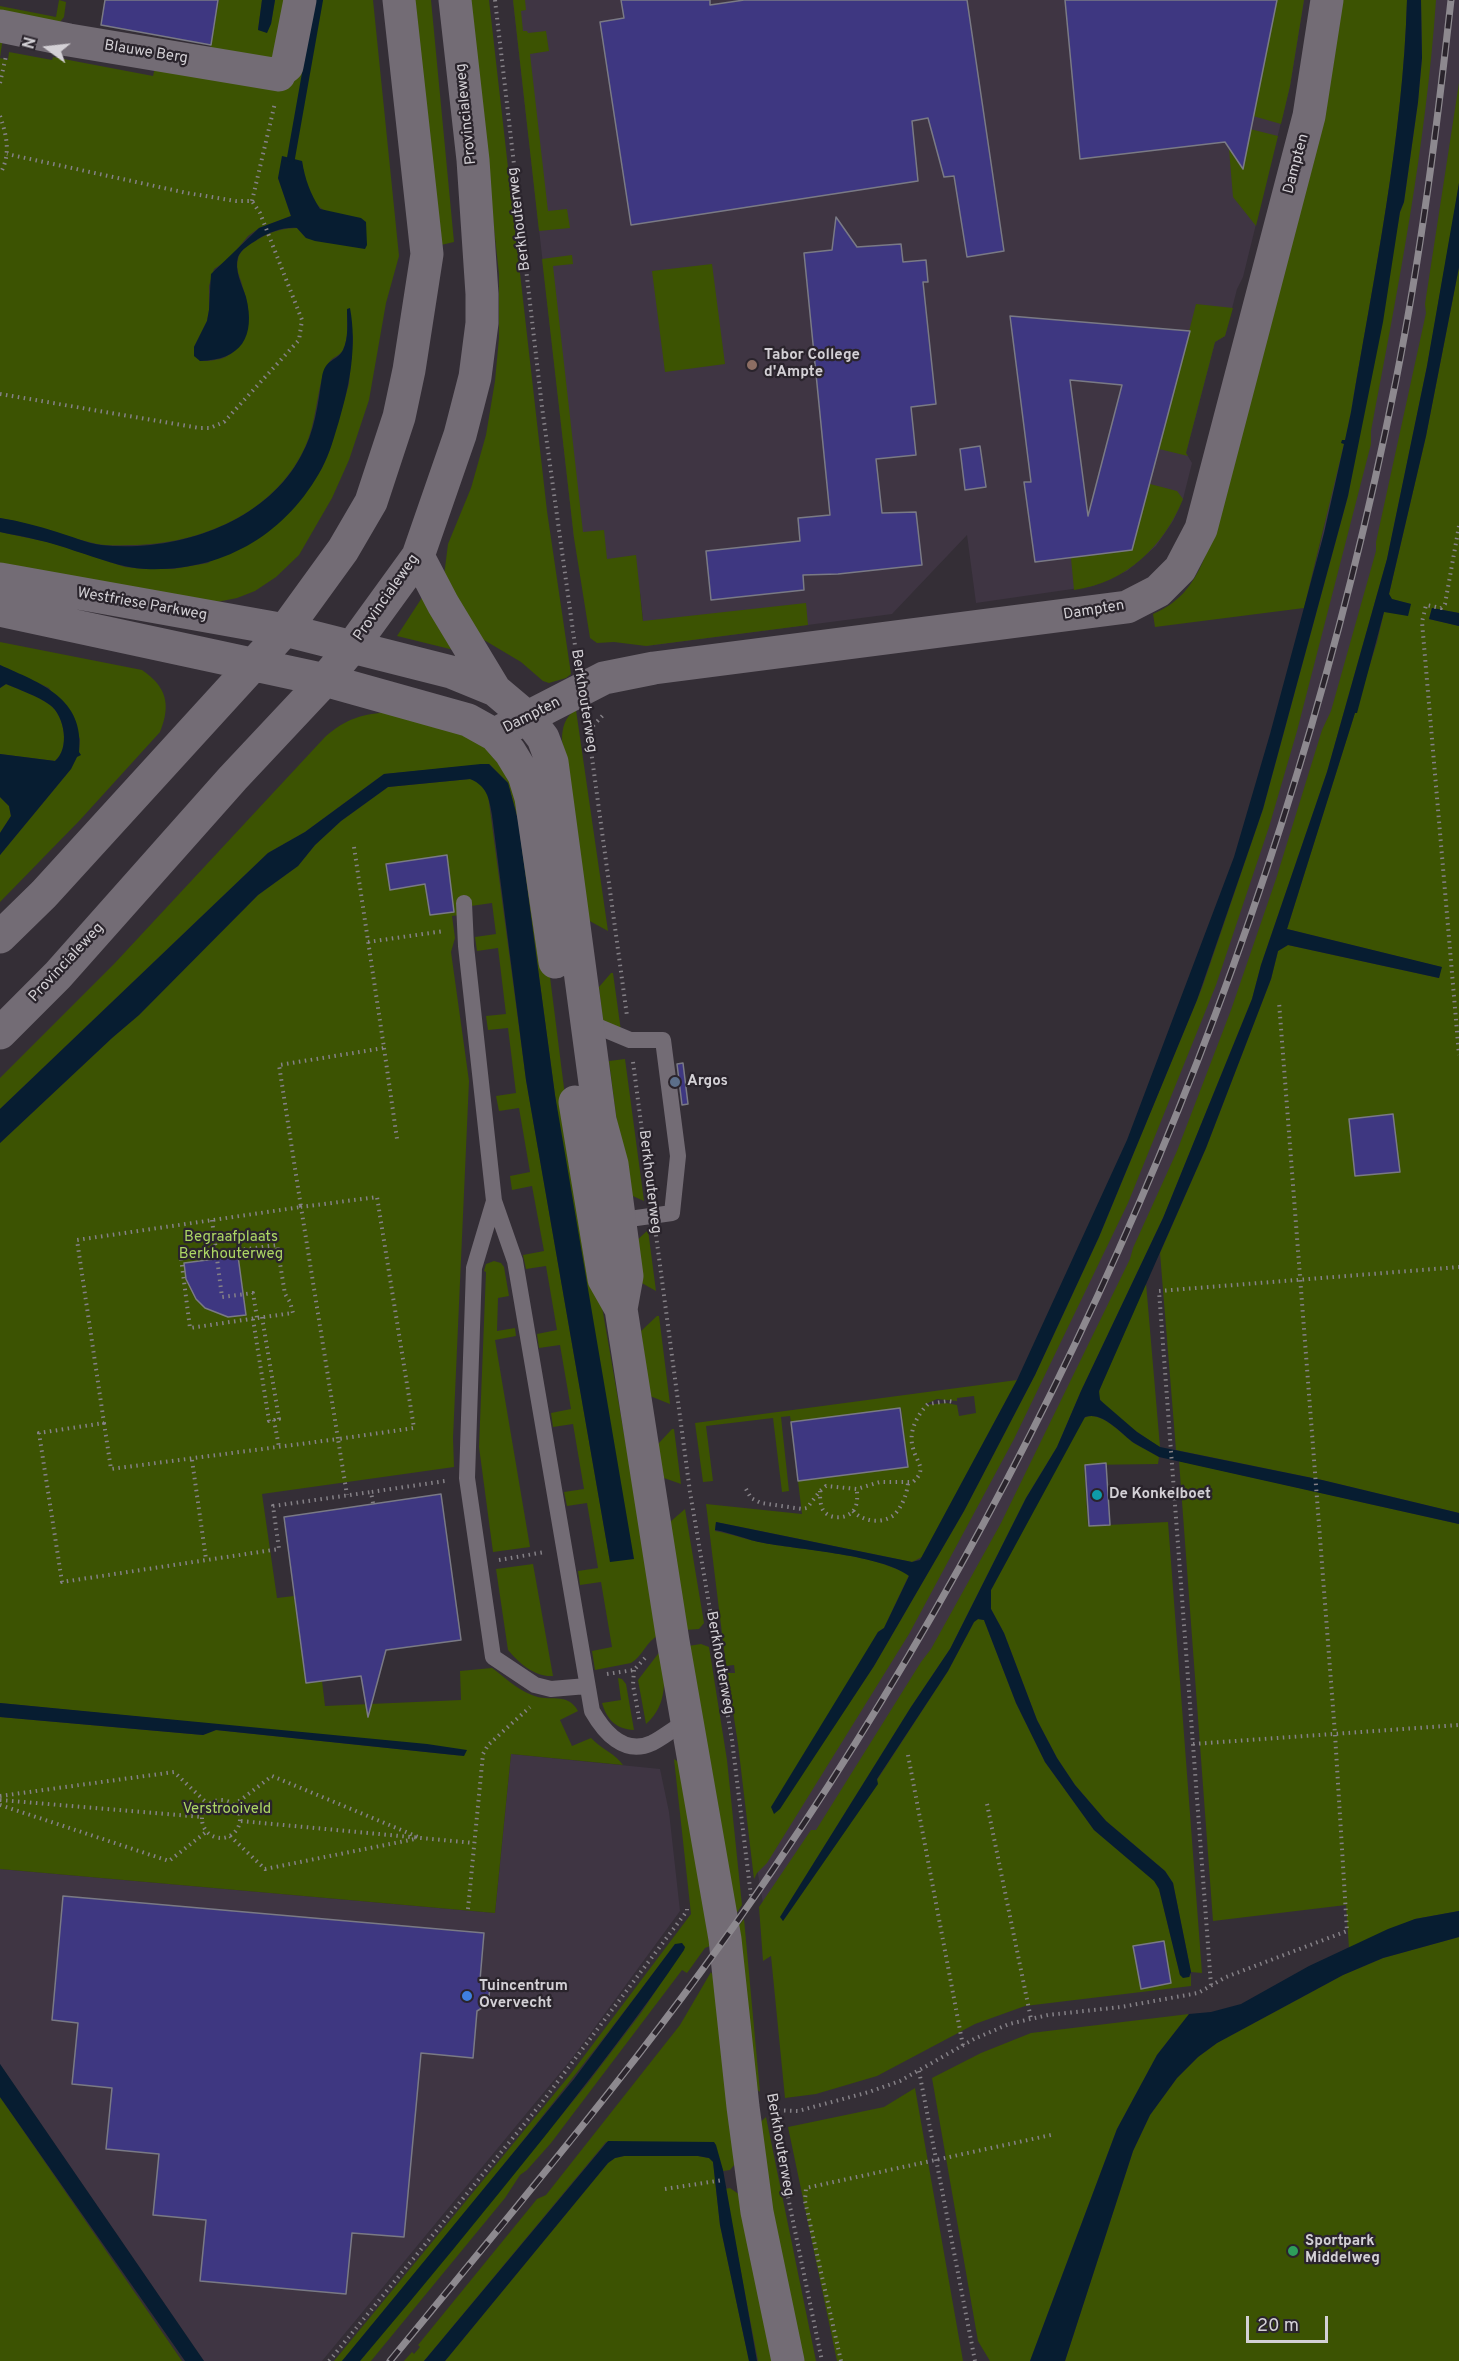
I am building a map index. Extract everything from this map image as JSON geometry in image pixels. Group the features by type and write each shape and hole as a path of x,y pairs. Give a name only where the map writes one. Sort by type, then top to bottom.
{"main road":[{"name":"Blauwe Berg","path":"0,26 69,40 279,75 279,72 287,66 300,0"},
{"path":"0,938 44,894 285,630 343,550 370,502 399,417 409,370 426,254 399,0"},
{"name":"Provincialeweg","path":"0,1033 58,975 233,778 325,680 352,647 418,556 460,435 475,377 482,323 473,160 455,0"},
{"name":"Dampten","path":"495,735 604,678 654,668 1126,607 1158,591 1180,569 1201,529 1309,116 1327,0"},
{"path":"418,556 443,604 495,690"},
{"name":"Westfriese Parkweg","path":"0,579 285,630 352,647"},
{"path":"0,610 253,665"},
{"name":"Berkhouterweg","path":"352,647 451,672 495,690 527,717 543,738 552,762 600,1119 612,1164 608,1222"},
{"name":"Berkhouterweg","path":"253,665 325,680 468,720 495,735 510,752 524,775 531,798 572,1087 608,1222 627,1275 621,1309 673,1641 725,1939 764,2110 752,2175 757,2212 788,2361"}],"lane":[{"path":"464,903 494,1201 515,1261 592,1711 610,1736 631,1746 655,1742 673,1728 688,1721"},
{"path":"587,1022 630,1040 663,1040 678,1156 672,1213 608,1222"},
{"path":"494,1201 474,1268 467,1478 493,1657 535,1685 551,1689 587,1686"}],"path":[{"name":"Berkhouterweg","path":"495,0 542,406 690,1492 732,1740 751,1900"},
{"path":"0,394 199,428 210,428 224,422 299,340 302,320 260,213 252,201 274,111"},
{"path":"0,116 7,135 7,154 0,174"},
{"path":"7,154 187,193 236,201 252,201"},
{"path":"1459,526 1445,604 1441,608 1426,605 1422,622 1459,1055"},
{"path":"354,847 397,1138"},
{"path":"368,942 465,928"},
{"path":"764,2110 798,2111 869,2092 900,2081 963,2046 1010,2024 1048,2015 1121,2007 1197,1993 1211,1985 1347,1931 1335,1734 1279,1002"},
{"path":"347,1495 279,1065 384,1048"},
{"path":"377,1197 414,1428 192,1460 111,1469 77,1240 212,1220 377,1197"},
{"path":"212,1220 222,1298 254,1293 279,1419 274,1420 269,1420 258,1318"},
{"path":"277,1245 285,1293 293,1313 190,1328 181,1257 216,1253 277,1245"},
{"path":"1211,1985 1159,1291 1459,1267"},
{"path":"746,1489 751,1498 761,1503 795,1509 807,1508 822,1488 833,1486 857,1489 880,1482 908,1483 919,1477 921,1470 912,1441 916,1419 928,1404 954,1402"},
{"path":"274,1420 279,1448"},
{"path":"104,1423 39,1433 62,1582 279,1549 273,1506 467,1478"},
{"path":"192,1460 206,1559"},
{"path":"853,1511 867,1520 876,1521 892,1516 901,1504 908,1483"},
{"path":"820,1491 822,1508 829,1515 842,1517 853,1511 857,1502 857,1489"},
{"path":"371,1492 373,1503"},
{"path":"493,1561 522,1556"},
{"path":"634,1670 633,1685 640,1726 655,1742"},
{"path":"468,1909 483,1754 488,1744 551,1689"},
{"path":"1193,1744 1459,1725"},
{"path":"909,1755 963,2046"},
{"path":"0,1798 174,1772 209,1804"},
{"path":"234,1805 272,1776 421,1838"},
{"path":"0,1798 202,1817"},
{"path":"224,1800 234,1805 238,1809 241,1821 237,1831 230,1836 216,1838 206,1832 202,1817 209,1804 224,1800"},
{"path":"987,1804 1031,2019"},
{"path":"0,1805 169,1861 206,1832"},
{"path":"241,1821 474,1843"},
{"path":"230,1836 265,1869 421,1838"},
{"path":"328,2361 547,2096 687,1911 686,1900"},
{"path":"919,2070 975,2361"},
{"path":"841,2361 805,2201 806,2188 1051,2135"},
{"path":"665,2189 752,2175"},
{"name":"Berkhouterweg","path":"786,2186 822,2361"}],"shaded area":[{"name":"Tabor College d'Ampte","path":"513,0 1304,0 1290,86 1243,277 1237,289 1225,336 1215,342 1186,453 1192,463 1183,499 1173,521 1156,546 1127,571 1093,586 976,603 967,535 892,614 646,646 640,592 574,538"},
{"path":"1421,0 1459,0 1459,183 1427,366 1387,559 1211,1099 1163,1218 1063,1434 950,1649 764,1909 752,1839 809,1766 874,1666 964,1511 1035,1375 1144,1129 1202,988 1256,833 1418,102"},
{"path":"511,1754 660,1769 669,1812 680,1911 573,2057 322,2361 204,2361 0,2064 0,1869 495,1913"}],"green space":[{"path":"59,0 66,2 64,17 60,22 0,15 0,6 56,17"},
{"path":"219,0 262,0 258,30 271,24 275,0 293,0 271,63 209,55"},
{"path":"309,0 373,0 399,256 386,303 369,400 349,460 332,498 299,555 276,577 255,591 217,602 0,569 0,532 52,543 125,567 173,569 208,563 305,494 322,468 349,384 353,338 347,309 345,345 341,353 330,360 323,373 312,428 305,447 286,478 269,496 249,511 227,524 179,540 129,545 97,544 0,518 0,58 8,60 9,52 52,60 53,57 153,76 156,63 275,85","holes":["302,161 306,183 312,198 316,204 328,212 306,238 297,228 281,230 262,237 243,250 239,255 237,265 248,313 244,336 236,349 227,356 217,360 200,361 194,347 207,321 209,286 214,269 229,259 248,236 259,228 291,216 278,178"]},
{"path":"413,0 431,0 454,242 441,245"},
{"path":"469,0 489,0 547,511 571,674 566,678 549,683 543,681 521,662 479,637 444,576 448,544 471,488 486,435 499,338 499,274"},
{"path":"513,0 525,0 526,10 521,11 523,31 528,33 546,31 549,51 530,54 548,211 567,209 570,228 539,231"},
{"path":"1277,0 1304,0 1290,86 1281,124 1253,116"},
{"path":"1340,0 1407,0 1400,103 1378,258 1345,441 1342,443 1344,444 1304,608 1155,627 1153,614 1178,599 1190,585 1204,559 1312,150"},
{"path":"1421,0 1436,0 1418,163 1371,431 1371,444 1297,731 1269,827 1216,985 1128,1203 1014,1439 909,1634 767,1863 754,1879 727,1673 735,1673 734,1665 726,1666 706,1504 802,1514 798,1481 908,1467 901,1408 791,1422 790,1416 781,1417 789,1491 782,1492 773,1418 706,1426 713,1481 703,1482 695,1423 1017,1380 922,1557 912,1562 716,1522 715,1531 764,1543 858,1557 909,1575 884,1628 878,1632 776,1813 874,1666 964,1511 1035,1375 1099,1237 1202,988 1263,809 1348,496 1400,212 1404,202 1422,58","holes":["974,1396 976,1413 959,1416 957,1405 946,1403 924,1405 937,1399 957,1401 957,1398"]},
{"path":"0,36 3,37 0,58"},
{"path":"1459,83 1459,183 1427,366 1387,559 1327,772 1261,965 1252,999 1163,1218 1057,1447 1026,1498 950,1649 911,1707 784,1911 783,1921 877,1784 877,1780 948,1671 974,1622 978,1619 984,1620 1016,1703 1045,1762 1094,1830 1155,1881 1159,1889 1180,1975 1190,1977 1191,1972 1191,1986 1025,2006 975,2024 877,2076 816,2094 785,2098 771,1956 763,1961 759,1907 811,1830 816,1830 931,1649 1001,1523 1130,1259 1177,1151 1231,1010 1276,879 1322,730 1331,711 1376,551 1376,542 1426,313 1425,304"},
{"path":"1250,129 1278,136 1256,226 1233,197 1229,149 1237,155 1246,151"},
{"path":"572,255 573,264 553,266 583,532 604,530 607,559 636,555 643,621 806,603 808,625 646,646 614,642 597,643 590,638 574,538 542,259"},
{"path":"712,264 725,364 665,372 652,271"},
{"path":"1459,267 1459,613 1432,608 1429,619 1459,626 1459,1513 1322,1480 1176,1450 1160,1253 1206,1148 1271,979 1278,951 1288,945 1439,978 1441,967 1287,929 1377,642 1384,612 1411,604 1391,599 1389,594 1426,436"},
{"path":"1196,304 1233,308 1225,336 1215,342 1186,453 1188,456 1159,449"},
{"path":"1150,484 1177,491 1183,499 1165,532 1141,560 1126,571 1093,586 1074,590 1071,558 1132,550"},
{"path":"425,593 458,651 397,636"},
{"path":"0,642 142,670 162,690 166,705 160,732 80,820 0,902 0,855 71,769 79,752 80,739 49,688 0,665"},
{"path":"6,684 29,693 55,710 62,724 64,741 60,756 55,761 0,754 0,688"},
{"path":"576,710 608,931 586,919 562,740 565,723"},
{"name":"Begraafplaats Berkhouterweg","path":"391,712 475,735 515,779 536,866 564,1088 659,1635 631,1663 595,1670 592,1651 612,1647 601,1582 580,1585 578,1571 598,1568 587,1503 567,1506 564,1492 584,1489 573,1424 553,1427 551,1413 571,1409 560,1345 539,1348 537,1334 557,1330 546,1266 526,1269 523,1255 544,1251 532,1186 512,1190 510,1176 530,1172 519,1108 499,1111 496,1096 516,1093 508,1028 488,1030 486,1016 506,1014 498,948 477,951 475,937 496,934 492,903 471,906 459,915 452,916 455,938 451,952 469,1081 453,1438 454,1467 262,1494 277,1598 294,1596 306,1683 322,1681 325,1706 461,1700 460,1671 492,1668 532,1695 569,1701 578,1711 560,1720 572,1746 591,1738 623,1765 511,1754 495,1913 0,1869 0,1717 203,1735 216,1730 464,1756 361,1739 0,1703 0,1143 139,1015 258,895 298,866 315,845 341,821 388,787 470,779 480,783 488,795 526,1080 610,1562 555,1095 518,820 508,783 489,764 384,774 305,832 268,853 0,1109 0,1078 114,964 325,737 355,718"},
{"path":"0,797 9,806 11,816 0,833"},
{"path":"613,973 621,1031 603,1022 599,987"},
{"path":"625,1059 644,1201 626,1193 609,1061"},
{"path":"648,1230 656,1291 640,1282 635,1242"},
{"path":"494,1261 501,1263 504,1267 509,1296 498,1298 497,1331 515,1328 516,1336 495,1340 530,1547 493,1552 479,1447 486,1272 484,1271 486,1264"},
{"path":"1146,1283 1160,1447 1110,1411 1100,1399 1099,1394"},
{"path":"659,1316 670,1404 650,1396 641,1331"},
{"path":"1087,1417 1101,1418 1134,1443 1159,1457 1158,1464 1084,1465 1088,1526 1168,1522 1202,1973 1191,1972 1173,1883 1165,1871 1106,1821 1075,1785 1057,1758 1037,1720 1004,1633 991,1609 991,1590 1081,1421"},
{"path":"674,1429 681,1484 664,1478 656,1444"},
{"path":"1179,1461 1459,1524 1459,1911 1415,1919 1349,1948 1346,1905 1213,1921"},
{"path":"685,1509 704,1623 699,1629 685,1630 670,1522"},
{"path":"533,1564 553,1676 533,1672 508,1650 496,1569"},
{"path":"701,1644 709,1647 727,1760 742,1905 736,1914 688,1646"},
{"path":"661,1650 664,1690 659,1708 646,1724 638,1680"},
{"path":"618,1678 626,1684 634,1730 617,1726 607,1714 602,1703 621,1700"},
{"path":"674,1759 680,1763 710,1946 705,1948 687,1973 682,1970 551,2143 520,2175 505,2198 371,2361 360,2361 587,2084 641,2013 685,1947 675,1944 470,2207 342,2361 334,2361 569,2076 691,1914"},
{"path":"744,1919 760,2092 751,2085 737,1928"},
{"name":"Sportpark Middelweg","path":"1459,1937 1459,2361 1065,2361 1133,2151 1150,2115 1177,2078 1198,2057 1217,2043 1343,1975 1383,1958"},
{"path":"711,1972 714,1978 735,2164 730,2170 723,2171 714,2143 606,2142 424,2361 404,2361 420,2347 418,2345 537,2199 546,2195 680,2025"},
{"path":"1189,2014 1157,2055 1117,2129 1030,2361 990,2361 978,2341 932,2078 981,2053 1031,2033"},
{"path":"915,2088 963,2361 837,2361 788,2127 884,2107"},
{"path":"0,2097 182,2361 0,2361"},
{"path":"766,2117 816,2361 799,2361 756,2126"},
{"path":"624,2156 698,2156 713,2161 720,2225 749,2361 445,2361 608,2163"},
{"path":"730,2188 740,2195 774,2361 758,2361 725,2189"}],"water":[{"path":"262,0 275,0 267,33 258,30"},
{"path":"1407,0 1421,0 1422,58 1418,102 1404,202 1400,212 1383,322 1348,496 1263,809 1197,1000 1099,1237 1035,1375 964,1511 874,1666 780,1809 774,1814 771,1807 878,1632 884,1628 909,1576 897,1569 861,1558 764,1543 715,1530 716,1522 912,1562 920,1560 1017,1380 1127,1140 1234,857 1324,533 1344,444 1341,443 1345,440 1351,412 1386,207 1400,103"},
{"path":"282,156 302,161 308,186 320,209 361,218 366,222 367,245 365,249 315,241 306,238 297,228 292,228 272,232 249,245 239,254 237,262 249,311 247,335 235,351 226,356 200,361 194,356 194,347 207,321 211,274 259,228 291,216 278,178"},
{"path":"1459,183 1459,267 1426,436 1389,594 1392,599 1411,604 1408,616 1384,612 1357,713 1355,713 1287,929 1442,967 1439,978 1288,945 1278,951 1271,979 1206,1148 1099,1391 1100,1400 1137,1432 1160,1447 1322,1480 1459,1513 1459,1524 1159,1457 1134,1443 1105,1420 1092,1416 1085,1417 991,1590 991,1609 1004,1633 1037,1720 1057,1758 1075,1785 1106,1821 1165,1871 1173,1883 1191,1972 1189,1977 1183,1978 1180,1975 1159,1889 1154,1881 1094,1830 1045,1762 1016,1703 984,1620 978,1619 974,1622 948,1671 877,1779 878,1784 783,1921 780,1917 911,1707 950,1649 1026,1498 1057,1447 1163,1218 1252,999 1261,965 1327,772 1387,559 1427,366"},
{"path":"350,308 353,336 349,379 334,439 327,457 307,492 290,512 271,530 249,545 201,564 146,569 119,565 47,542 0,532 0,518 95,544 129,546 158,544 187,538 215,529 241,516 265,500 285,480 306,447 313,427 324,371 328,363 340,354 345,345 347,309"},
{"path":"1432,608 1459,613 1459,626 1429,619"},
{"path":"0,665 44,686 67,705 75,718 81,755 77,757 71,769 0,855 0,833 11,816 9,806 0,797 0,754 55,761 63,749 64,733 59,717 50,705 6,684 0,688"},
{"path":"489,764 508,783 518,820 555,1095 634,1559 610,1562 526,1080 490,803 484,789 476,782 470,779 388,787 341,821 315,845 298,866 258,895 139,1015 0,1143 0,1109 268,853 305,832 384,774"},
{"path":"0,1703 427,1744 467,1750 464,1756 216,1730 203,1735 0,1717"},
{"path":"1459,1911 1459,1937 1383,1958 1343,1975 1217,2043 1198,2057 1177,2078 1150,2115 1133,2151 1065,2361 1030,2361 1117,2129 1157,2055 1189,2014 1211,2012 1241,2004 1309,1966 1388,1929 1415,1919"},
{"path":"682,1943 684,1950 633,2021 476,2221 360,2361 342,2361 574,2079 675,1944"},
{"path":"0,2064 204,2361 185,2361 0,2097"},
{"path":"608,2141 714,2142 723,2170 757,2361 749,2361 720,2225 713,2162 709,2158 698,2156 624,2156 608,2163 445,2361 424,2361"}],"building":[{"path":"105,0 218,0 211,45 101,25"},
{"path":"621,0 710,0 710,5 744,0 967,0 1004,251 967,257 954,176 944,177 928,118 912,121 918,181 631,225 600,22 624,18"},
{"path":"1065,0 1277,0 1243,169 1225,142 1080,159"},
{"path":"836,217 857,247 901,244 903,262 926,260 928,282 923,282 936,404 911,407 916,455 876,459 882,513 916,512 922,565 838,574 803,575 804,590 711,600 706,551 800,541 798,518 830,515 804,253 832,250"},
{"path":"1010,316 1190,331 1132,550 1035,562 1024,482 1031,482","holes":["1070,380 1122,385 1088,516"]},
{"path":"980,446 986,487 965,490 960,449"},
{"path":"447,855 454,912 430,915 425,884 390,890 386,864"},
{"path":"683,1063 688,1104 682,1105 677,1064"},
{"path":"1393,1114 1400,1172 1355,1176 1349,1119"},
{"path":"238,1256 246,1315 228,1317 205,1308 196,1299 186,1279 184,1263"},
{"path":"900,1408 908,1467 798,1481 791,1422"},
{"name":"De Konkelboet","path":"1106,1463 1110,1525 1089,1526 1085,1465"},
{"path":"441,1494 461,1640 386,1650 368,1717 361,1676 306,1683 284,1517"},
{"path":"63,1896 484,1933 480,1980 490,1988 488,2004 477,2011 473,2058 421,2053 404,2237 352,2233 346,2294 200,2281 206,2220 153,2215 159,2154 106,2149 112,2088 72,2084 78,2023 52,2020"},
{"path":"1164,1941 1171,1983 1141,1989 1133,1946"}],"waterway":[{"path":"291,158 319,0"}],"railway":[{"path":"390,2361 635,2059 728,1935 772,1871 882,1700 984,1523 1076,1342 1159,1157 1233,967 1297,775 1351,579 1396,380 1428,190 1451,0"}],"place":[{"name":"Tabor College d'Ampte","path":"752,365"},
{"name":"Argos","path":"675,1082"},
{"name":"De Konkelboet","path":"1097,1495"},
{"name":"Tuincentrum Overvecht","path":"467,1996"},
{"name":"Sportpark Middelweg","path":"1293,2251"}],"park label":[{"name":"Verstrooiveld","path":"227,1810"}]}
